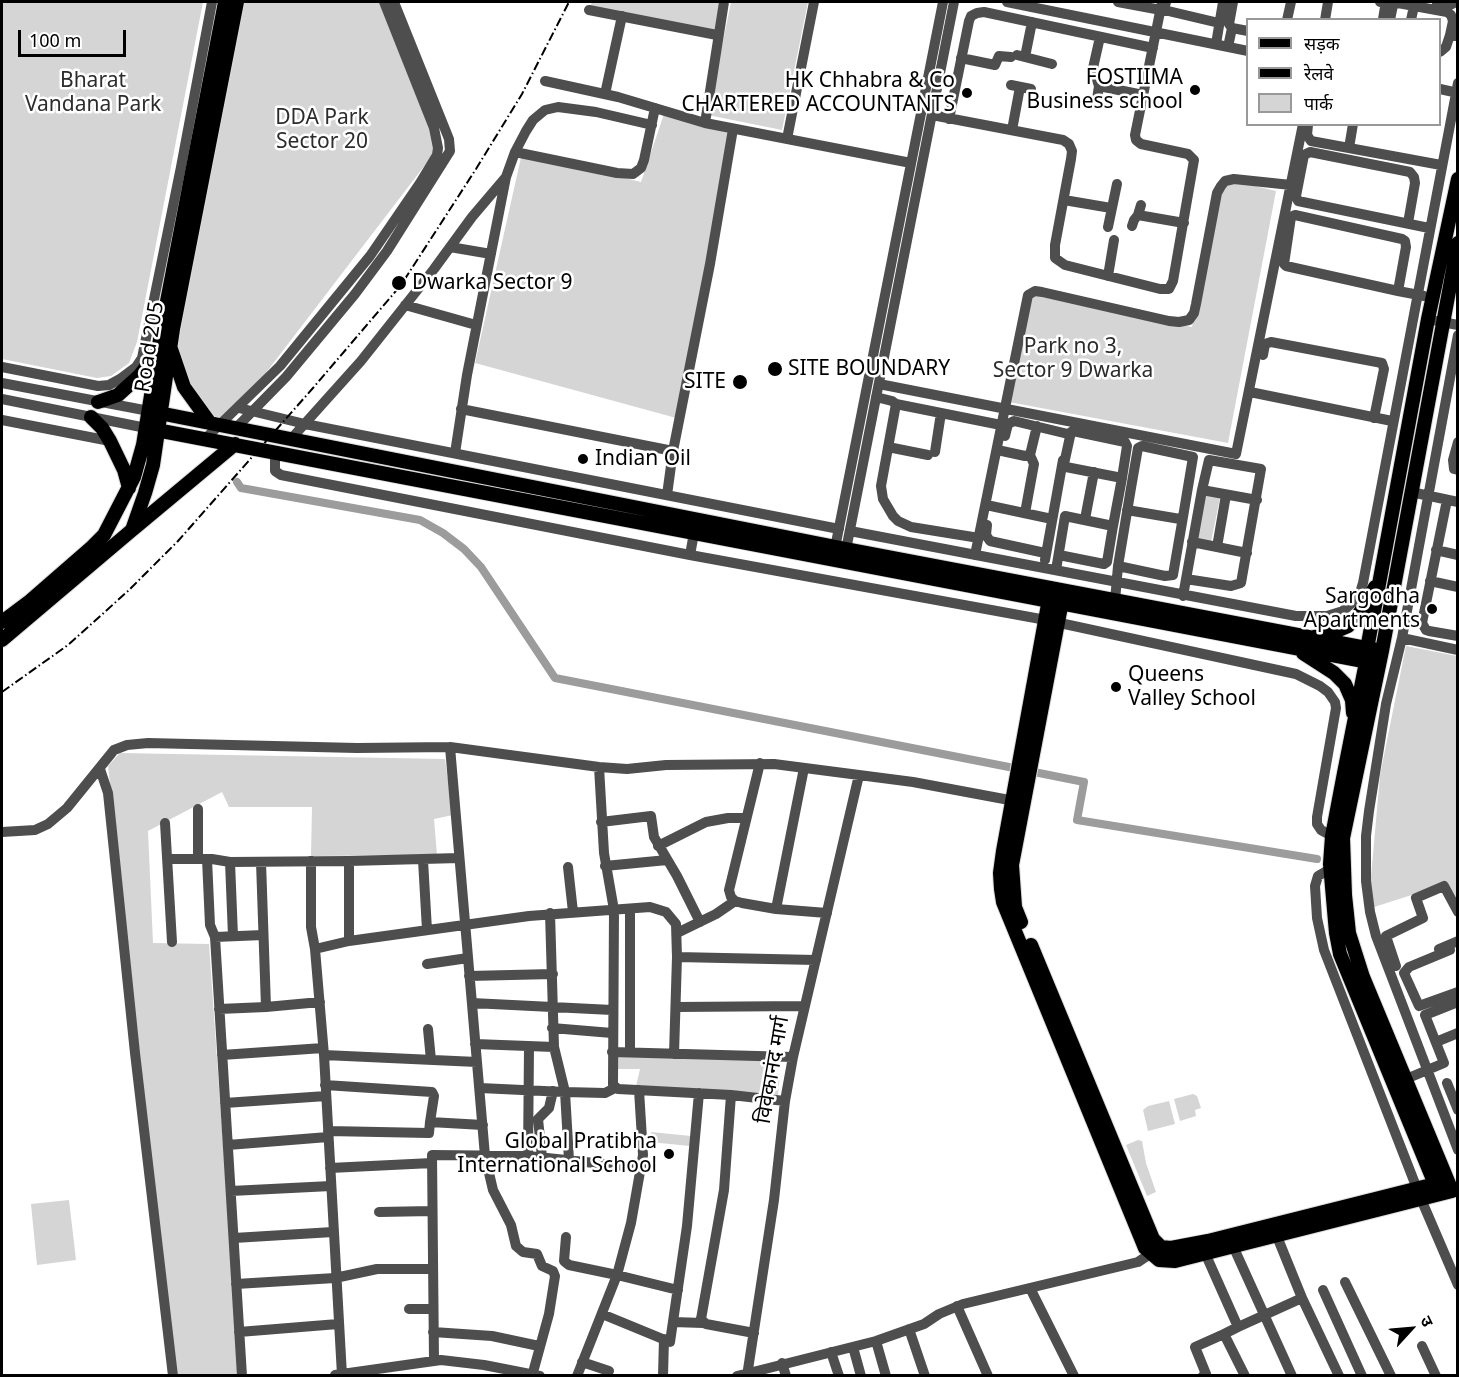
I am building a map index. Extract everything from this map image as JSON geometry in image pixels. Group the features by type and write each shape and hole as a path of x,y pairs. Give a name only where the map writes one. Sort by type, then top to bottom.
{"main road":[{"name":"Road 205","path":"132,530 148,484 152,429 164,350 225,2"},
{"name":"Road 205","path":"164,350 237,2"},
{"path":"1435,321 1433,298 1458,179"},
{"path":"1448,1186 1363,977 1349,933 1342,838 1373,656 1380,579 1435,321 1458,243"},
{"path":"1432,336 1411,492 1373,656 1354,721 1332,836 1330,868 1340,954 1448,1186"},
{"path":"98,402 118,395 164,350 184,387 214,424"},
{"path":"154,413 563,493 840,555 1057,596 1298,649 1373,656"},
{"path":"91,417 110,441 124,470 129,488"},
{"name":"Road 205","path":"2,622 98,541 114,520 152,429"},
{"path":"152,429 694,533 840,555 925,578 1057,596 1115,601 1309,638 1373,656"},
{"path":"2,640 235,444"},
{"path":"1309,638 1348,626 1359,614 1380,579"},
{"path":"1057,596 1018,802 1012,865 1015,907 1159,1260 1167,1261 1233,1246 1419,1193"},
{"path":"1298,649 1334,673 1345,684 1352,700 1354,721"},
{"path":"1153,1248 1171,1248 1208,1241 1448,1186"}],"street":[{"path":"2,367 99,386 109,385 120,379 142,358 212,2"},
{"path":"205,439 214,424 238,408 280,366 370,256 437,155 434,128 384,2"},
{"path":"236,428 286,377 355,294 393,242 450,151 449,139 394,2"},
{"path":"705,123 724,2"},
{"path":"787,140 814,2"},
{"path":"840,555 911,163 943,2"},
{"path":"844,530 879,384 954,2"},
{"path":"1007,2 1246,51"},
{"path":"1118,2 1163,4"},
{"path":"1216,44 1223,2"},
{"path":"1228,47 1232,28 1229,24 1233,2"},
{"path":"1323,18 1326,2"},
{"path":"1380,2 1384,3 1385,7 1383,18"},
{"path":"1426,2 1454,5"},
{"path":"1287,18 1290,3"},
{"path":"932,115 1063,140 1069,144 1072,151 1055,245 1055,258 1065,265 1160,289 1169,289 1173,281 1194,160 1188,154 1141,144 1136,140 1135,130 1163,4"},
{"path":"1163,4 1164,10 1219,23"},
{"path":"1390,18 1395,4 1447,12 1455,21 1454,35 1441,51"},
{"path":"1411,18 1414,6"},
{"path":"589,10 717,35"},
{"path":"949,119 969,21 971,16 977,13 984,12 1154,48"},
{"path":"605,94 622,16"},
{"path":"1018,56 1032,22"},
{"path":"1232,28 1246,31"},
{"path":"1097,99 1097,83 1093,68 1100,37"},
{"path":"961,58 994,70 999,56 1018,56 1052,64"},
{"path":"1083,76 1097,83 1143,95"},
{"path":"545,81 605,94 705,123 911,163"},
{"path":"1012,130 1020,87"},
{"path":"238,408 305,424 1116,581 1183,596 1296,616 1327,616 1343,611 1353,603 1359,596 1363,583 1457,89 1441,89"},
{"path":"455,453 476,325 506,177 515,152 533,120 551,108 571,108 652,125"},
{"path":"515,152 617,173 633,174 640,168 655,108"},
{"path":"1303,126 1290,185 1284,264 1433,298"},
{"path":"1308,126 1306,135 1311,141 1441,165"},
{"path":"1350,148 1353,126"},
{"path":"667,495 733,129"},
{"path":"1408,224 1415,183 1410,172 1310,152 1304,155 1296,196 1298,201 1408,224 1429,228"},
{"path":"291,439 360,361 506,177"},
{"path":"975,555 1028,295 1035,291 1042,292 1169,321 1188,320 1194,313 1217,193 1221,186 1225,181 1234,179 1290,185"},
{"path":"1108,227 1117,184"},
{"path":"1064,200 1111,208"},
{"path":"1132,226 1140,210 1184,223"},
{"path":"1253,393 1285,235 1291,217 1295,215 1402,239 1406,247 1398,291"},
{"path":"1108,276 1114,240"},
{"path":"450,247 491,254"},
{"path":"405,305 476,325"},
{"path":"1435,321 1458,325"},
{"path":"1432,336 1457,338 1402,638 1386,704 1366,836 1366,881 1376,936 1395,972 1419,1006 1458,992"},
{"path":"1143,441 1236,454 1267,342 1382,363 1384,369 1374,418"},
{"path":"2,383 154,413"},
{"path":"879,384 1070,421 1194,458 1175,571 1171,576 1118,566"},
{"path":"1253,393 1392,421"},
{"path":"876,397 896,404 1001,425"},
{"path":"2,399 152,429"},
{"path":"896,404 881,494 893,516 901,523 924,530 979,538"},
{"path":"461,409 674,451"},
{"path":"888,447 934,453 944,414"},
{"path":"2,420 110,441"},
{"path":"1044,568 1070,421"},
{"path":"1046,553 994,542 988,538 986,530 1010,422 1068,434"},
{"path":"1025,513 1035,461 1037,426"},
{"path":"1059,555 1104,564 1107,562 1122,477 1127,446 1125,442 1071,432 1064,466 1122,477"},
{"path":"1115,601 1127,510 1138,450 1143,441"},
{"path":"1434,466 1456,470 1453,460 1458,442"},
{"path":"1002,451 1025,456 1035,461"},
{"path":"275,452 275,471 281,475 690,555 1052,622 1276,669 1309,680 1328,692 1336,708 1317,824 1321,830 1332,836"},
{"path":"1183,596 1192,542 1209,460 1261,469 1242,580 1238,585 1218,585 1186,579"},
{"path":"1085,519 1094,472"},
{"path":"563,493 565,475"},
{"path":"1202,490 1257,500"},
{"path":"1411,492 1452,501 1436,550 1423,617 1424,626 1430,631 1458,636"},
{"path":"1217,547 1226,495"},
{"path":"991,506 1052,519"},
{"path":"1127,510 1183,518"},
{"path":"1056,570 1064,518 1067,516 1113,526"},
{"path":"897,540 901,523"},
{"path":"690,555 694,533"},
{"path":"1192,542 1247,554"},
{"path":"1436,550 1458,555"},
{"path":"922,598 925,578"},
{"path":"1430,581 1458,587"},
{"path":"1402,638 1458,650"},
{"path":"2,832 35,830 48,824 67,808 114,750 128,745 148,743 357,748 450,747 599,767 627,768 666,765 760,764 913,782 1018,802"},
{"path":"335,1376 366,1373 434,1360 484,1365 535,1375 539,1346 549,1314 554,1273 551,1269 542,1266 537,1254 523,1252 516,1246 508,1219 496,1197 485,1155 450,747"},
{"path":"760,764 729,890 731,897 735,901 776,909 827,913"},
{"path":"599,767 605,866 614,910 612,1080 615,1088"},
{"path":"776,909 804,768"},
{"path":"100,769 108,793 135,1053 173,1376"},
{"name":"विवेकानंद मार्ग","path":"744,1375 754,1333 793,1057 858,775"},
{"path":"198,809 210,925 215,938 242,1376"},
{"path":"602,822 651,816 654,837 658,846 700,922"},
{"path":"658,846 706,822 746,818"},
{"path":"165,824 169,859 172,942"},
{"path":"169,859 261,862 459,858"},
{"path":"423,860 427,930"},
{"path":"605,866 667,860"},
{"path":"311,861 311,927 320,1002 342,1375"},
{"path":"349,861 349,941"},
{"path":"230,862 233,936"},
{"path":"261,862 266,1007"},
{"path":"568,867 573,912"},
{"path":"1330,868 1318,876 1315,886 1317,918 1324,950 1419,1193 1458,1285"},
{"path":"1458,912 1444,886 1416,898 1423,919 1386,936 1395,972 1427,1071 1458,1150"},
{"path":"677,933 716,914 735,901"},
{"path":"315,949 349,941 550,913 650,908 666,912 676,924 677,933 674,1054"},
{"path":"630,909 630,1053"},
{"path":"550,913 553,974 552,1028 554,1047 565,1092 569,1160"},
{"path":"215,938 263,935"},
{"path":"1395,972 1458,941"},
{"path":"1395,972 1450,950"},
{"path":"677,957 816,960"},
{"path":"427,964 468,958"},
{"path":"469,976 553,974"},
{"path":"219,1009 320,1002"},
{"path":"1406,1079 1445,1063 1425,1015 1458,1002"},
{"path":"472,1003 612,1010"},
{"path":"676,1008 805,1006"},
{"path":"552,1028 612,1033"},
{"path":"428,1029 432,1060"},
{"path":"1436,1042 1458,1033"},
{"path":"475,1044 554,1047"},
{"path":"528,1156 529,1047"},
{"path":"222,1055 323,1052 477,1062"},
{"path":"612,1052 793,1057"},
{"path":"1434,1088 1458,1078"},
{"path":"1447,1083 1458,1110"},
{"path":"480,1088 605,1093 615,1088 785,1101"},
{"path":"577,1376 617,1275 631,1223 642,1168 639,1090"},
{"path":"225,1103 326,1091 432,1092 434,1096 430,1127 434,1360"},
{"path":"542,1157 538,1119 549,1108 553,1091"},
{"path":"602,1314 670,1342 687,1226 699,1094"},
{"path":"703,1323 702,1314 724,1190 730,1095"},
{"path":"544,1112 566,1111"},
{"path":"228,1145 328,1134 483,1125"},
{"path":"330,1168 485,1155 542,1157 642,1168"},
{"path":"231,1191 331,1186"},
{"path":"379,1212 432,1211"},
{"path":"234,1238 333,1232"},
{"path":"1276,1234 1302,1298 1339,1376"},
{"path":"566,1237 564,1258 566,1263 678,1290"},
{"path":"1233,1246 1292,1376"},
{"path":"744,1375 782,1363 876,1341 924,1324 957,1306 1138,1262 1153,1248"},
{"path":"1205,1253 1238,1327"},
{"path":"236,1284 335,1278 377,1269 433,1269"},
{"path":"1345,1282 1391,1376"},
{"path":"1030,1288 1074,1376"},
{"path":"1323,1290 1362,1376"},
{"path":"1203,1376 1206,1374 1195,1347 1302,1298"},
{"path":"957,1306 988,1376"},
{"path":"409,1309 433,1309"},
{"path":"673,1322 703,1323 754,1333"},
{"path":"240,1332 338,1324"},
{"path":"909,1329 925,1376"},
{"path":"433,1332 492,1336 539,1346"},
{"path":"1224,1334 1245,1376"},
{"path":"663,1376 664,1340"},
{"path":"876,1341 886,1376"},
{"path":"1422,1346 1436,1376"},
{"path":"853,1347 861,1376"},
{"path":"831,1352 838,1376"},
{"path":"582,1362 609,1371"},
{"path":"782,1363 786,1376"}],"green space":[{"name":"Bharat Vandana Park","path":"2,2 203,2 137,342 129,363 111,376 97,378 2,359"},
{"name":"DDA Park Sector 20","path":"244,2 383,2 438,148 239,408 219,425 198,408 171,347"},
{"path":"592,2 724,2 717,35 589,10"},
{"path":"731,2 808,2 782,130 708,115"},
{"path":"665,111 733,129 680,419 475,363 522,153 641,182"},
{"name":"Park no 3, Sector 9 Dwarka","path":"1222,178 1276,191 1228,443 1009,402 1028,294 1192,327"},
{"path":"1204,494 1220,498 1211,542 1195,539"},
{"path":"1406,646 1457,656 1457,908 1446,884 1371,908 1371,877 1380,775"},
{"path":"120,753 445,759 453,815 434,819 437,855 311,856 312,807 229,807 222,792 148,831 153,943 209,944 239,1375 175,1375 108,766"},
{"path":"616,1057 764,1059 764,1073 780,1074 778,1095 636,1086 640,1069 616,1069"},
{"path":"1193,1094 1197,1096 1201,1108 1195,1110 1196,1116 1180,1121 1174,1099"},
{"path":"1169,1101 1175,1124 1148,1131 1143,1110 1148,1106"},
{"path":"651,1132 691,1136 690,1146 650,1142"},
{"path":"1138,1140 1142,1141 1146,1163 1156,1192 1147,1196 1126,1145"},
{"path":"69,1200 76,1260 37,1265 31,1204"}],"waterway":[{"path":"237,482 241,488 420,520 443,533 464,549 481,567 555,678 1014,768"},
{"path":"1034,772 1084,782 1077,820 1317,859"}],"railway":[{"path":"2,692 68,645 128,591 178,541 401,285 522,94 569,2"}],"place":[{"name":"FOSTIIMA Business school","path":"1195,90"},
{"name":"HK Chhabra & Co CHARTERED ACCOUNTANTS","path":"967,93"},
{"name":"Dwarka Sector 9","path":"399,283"},
{"name":"SITE BOUNDARY","path":"775,369"},
{"name":"SITE","path":"740,382"},
{"name":"Indian Oil","path":"583,459"},
{"name":"Sargodha Apartments","path":"1432,609"},
{"name":"Queens Valley School","path":"1116,687"},
{"name":"Global Pratibha International School","path":"669,1154"}]}
